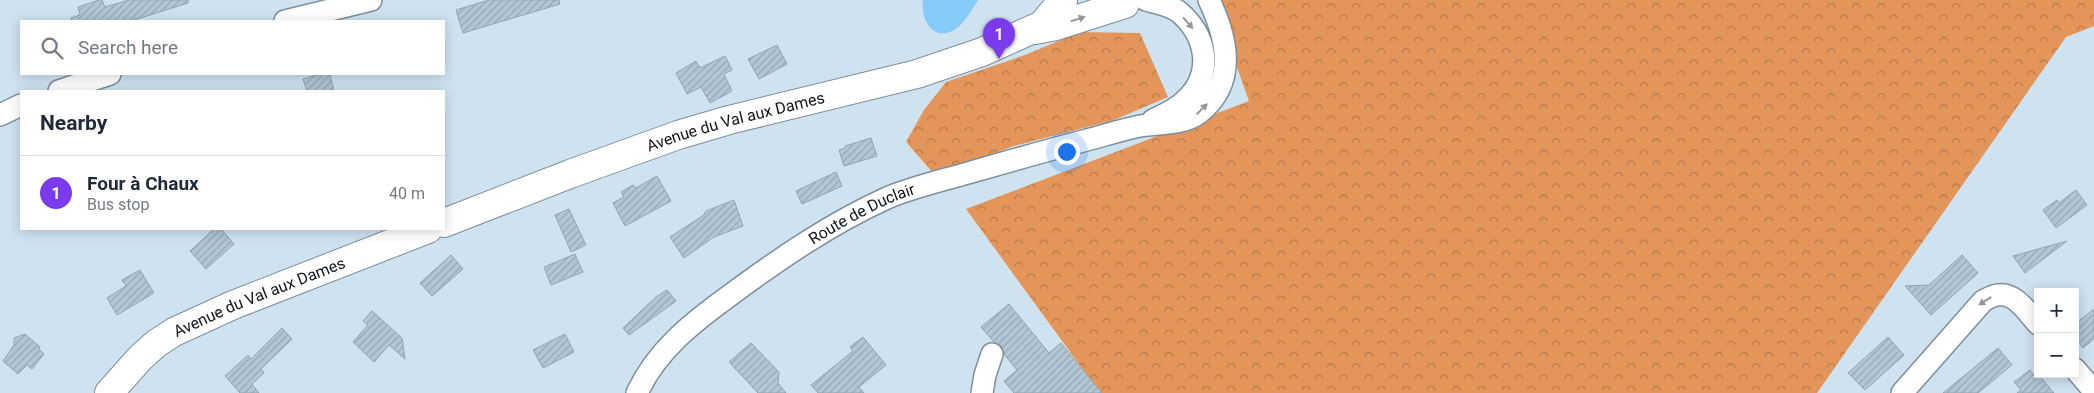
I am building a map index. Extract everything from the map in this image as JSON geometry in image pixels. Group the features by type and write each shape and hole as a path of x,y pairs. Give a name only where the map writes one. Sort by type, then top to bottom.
{"main road":[{"name":"Avenue du Val aux Dames","path":"445,223 570,174 678,136 729,120 917,74 982,52 1042,25 1063,0"},
{"name":"Avenue du Val aux Dames","path":"1031,31 1056,26 1129,1"},
{"name":"Avenue du Val aux Dames","path":"109,393 141,357 174,332 233,304 425,230"}],"street":[{"path":"289,20 366,0"},
{"name":"Route de Duclair","path":"637,393 655,363 670,344 698,320 809,240 844,220 910,189 1140,126 1179,121 1199,113 1217,92 1227,64 1225,42 1209,0"},
{"name":"Route de Duclair","path":"1129,1 1178,11 1200,39 1205,56 1201,78 1190,96 1172,111 1140,126"},
{"path":"62,90 107,75"},
{"path":"0,115 20,105"},
{"path":"1902,393 1983,301 1998,294 2010,296 2034,320"},
{"path":"982,393 984,375 992,354"}],"green space":[{"path":"1213,0 2094,0 2094,26 2066,37 1817,393 1100,393 966,209 1249,101"},
{"path":"1080,32 1140,33 1168,97 1114,120 1014,146 935,175 906,142 924,110 946,82 1025,55"}],"water":[{"path":"923,0 978,0 969,15 957,28 942,33 936,32 927,22 924,15"}],"building":[{"path":"99,0 102,0 105,7 129,0 188,0 188,3 134,20 72,20 71,18 80,15 78,7"},
{"path":"489,0 559,0 560,4 463,33 456,10"},
{"path":"777,45 787,64 759,79 748,59"},
{"path":"725,56 732,70 724,74 732,91 710,103 701,87 687,94 676,73 696,61 700,68"},
{"path":"317,75 330,75 334,90 307,90 303,79"},
{"path":"871,138 877,156 844,166 839,150 845,148 845,146"},
{"path":"836,172 842,186 802,204 796,191"},
{"path":"657,176 671,201 625,226 613,203 624,197 621,192 633,185 636,188"},
{"path":"2076,190 2087,205 2056,228 2043,210 2057,200 2059,203"},
{"path":"734,200 743,226 714,237 684,258 670,237 704,215 706,211"},
{"path":"569,209 586,245 571,252 555,215"},
{"path":"213,230 222,230 234,244 206,269 190,251"},
{"path":"2067,241 2025,273 2013,256"},
{"path":"575,254 583,272 551,285 544,267"},
{"path":"451,255 463,269 432,296 420,283"},
{"path":"1962,255 1978,273 1931,315 1905,286 1929,285"},
{"path":"140,270 154,293 117,315 107,298 126,286 122,280"},
{"path":"667,290 676,301 629,335 623,328 656,297"},
{"path":"1009,304 1049,353 1061,343 1102,393 1014,393 1004,381 1017,370 1004,354 1002,346 994,342 981,327"},
{"path":"2094,309 2094,339 2083,348 2079,343 2079,321"},
{"path":"372,311 402,338 405,359 389,345 374,362 353,342 368,325 363,321"},
{"path":"282,328 292,339 261,369 264,373 252,384 259,393 240,393 225,376 248,355 251,359"},
{"path":"25,334 40,347 39,349 44,354 32,369 27,365 18,374 3,361 14,345 14,338"},
{"path":"565,334 574,352 543,368 533,350"},
{"path":"863,337 886,365 859,387 864,393 818,393 811,385 853,351 850,347"},
{"path":"1888,337 1904,355 1865,390 1848,373"},
{"path":"751,343 779,372 778,383 786,393 758,393 729,362"},
{"path":"1998,348 2012,365 1978,393 1943,393"},
{"path":"2030,370 2034,378 2042,378 2054,393 2017,393 2021,390 2014,382"}],"place":[{"name":"Four à Chaux","path":"999,59"}]}
